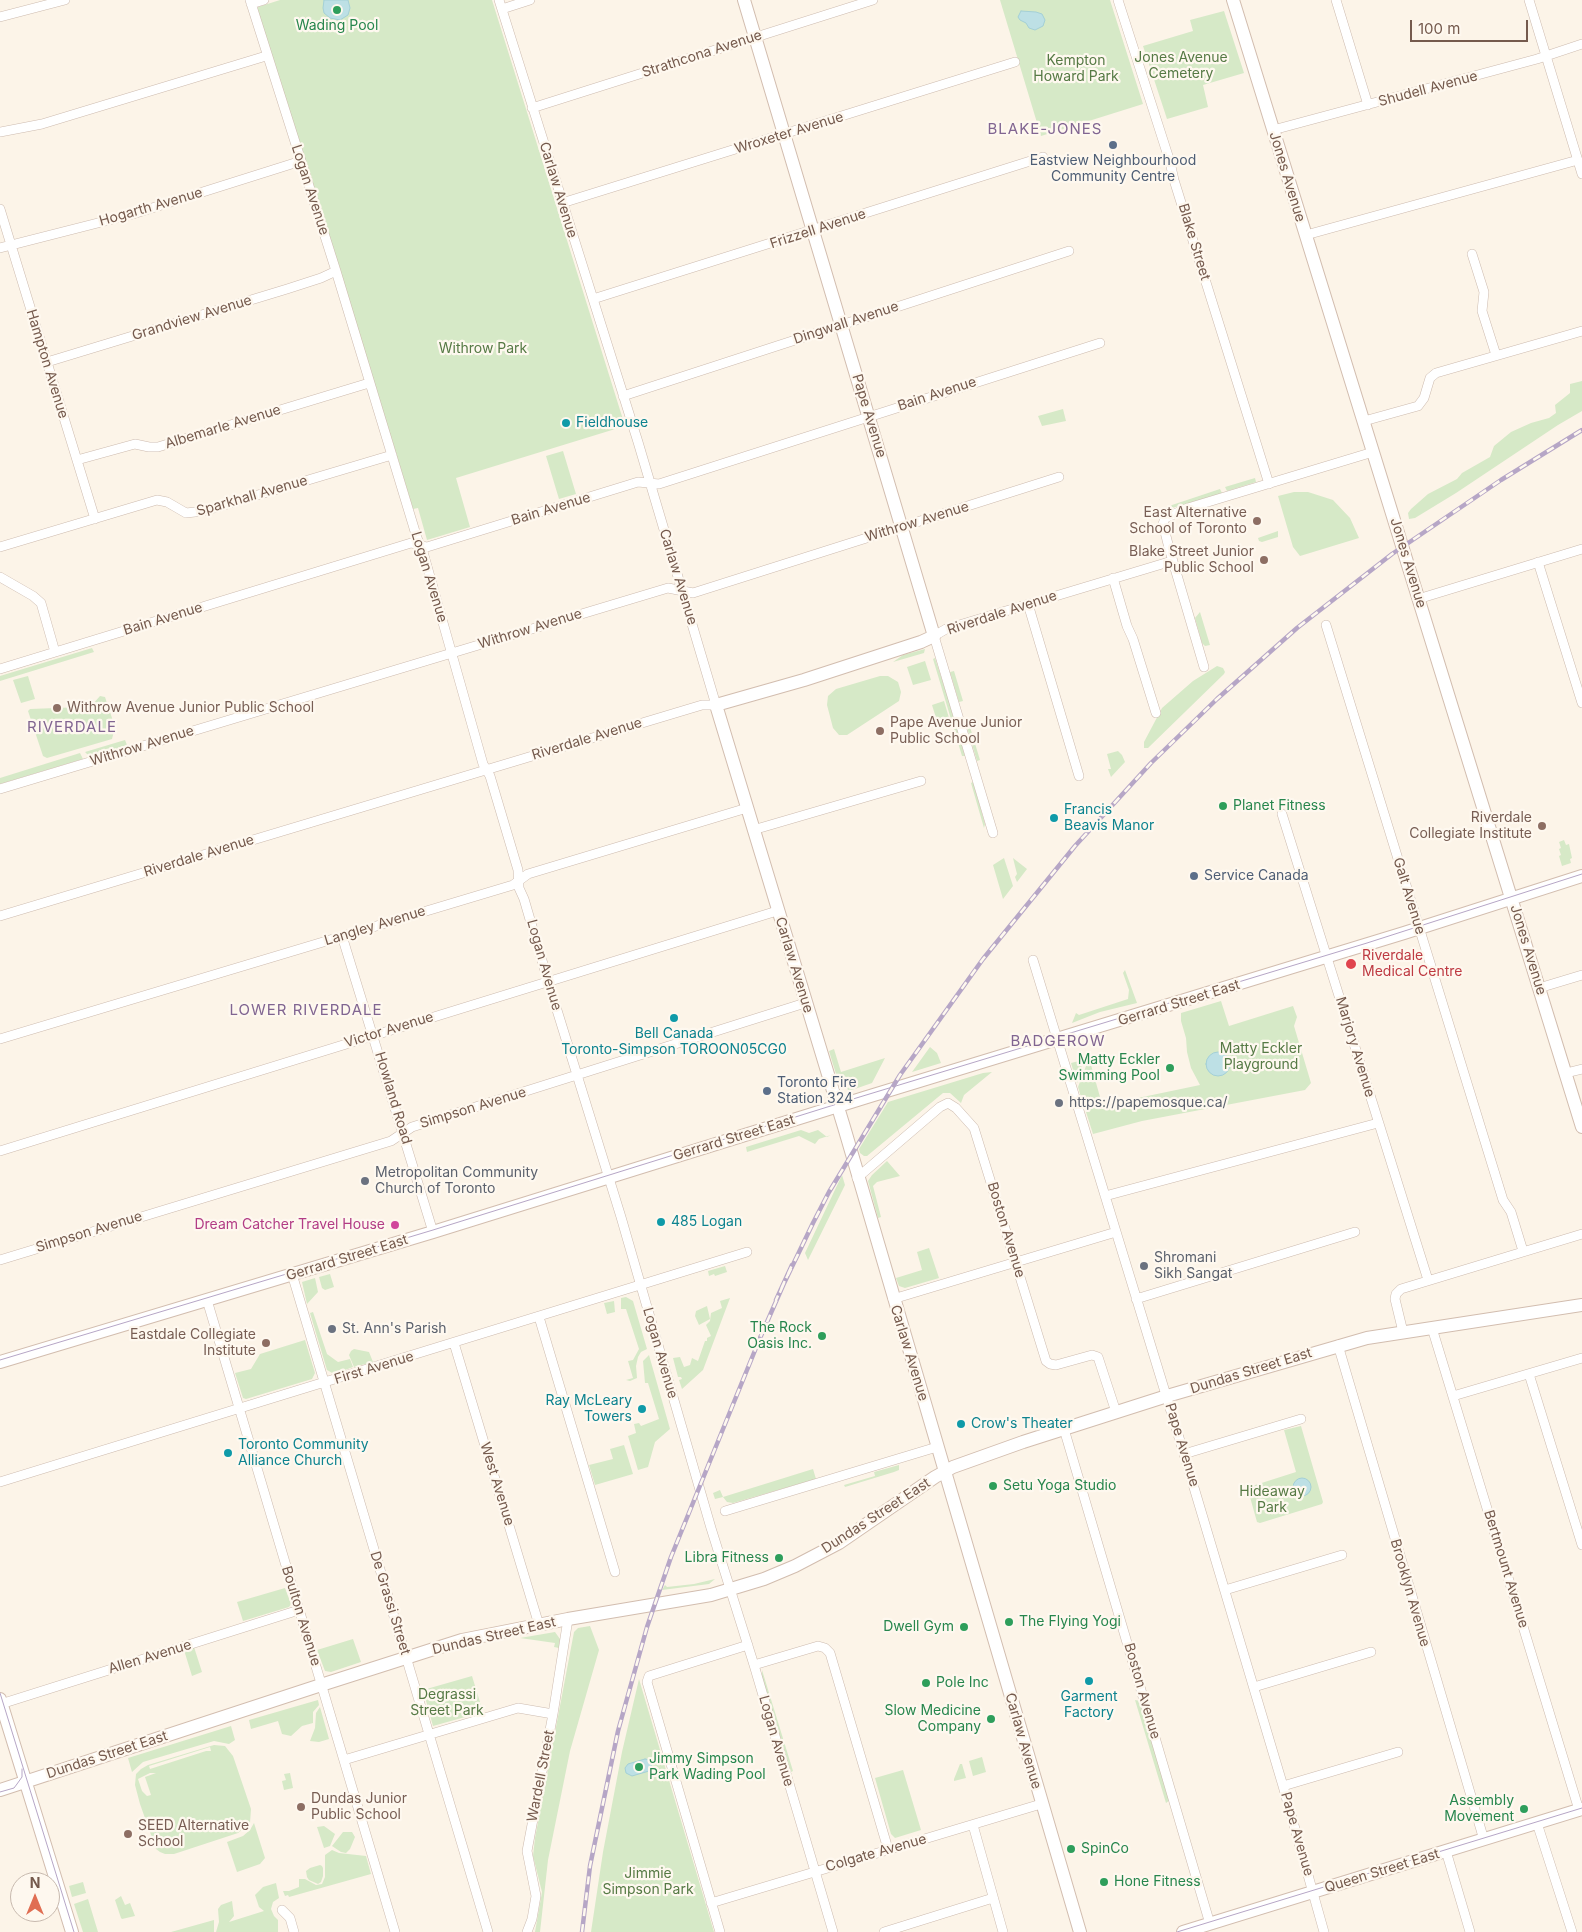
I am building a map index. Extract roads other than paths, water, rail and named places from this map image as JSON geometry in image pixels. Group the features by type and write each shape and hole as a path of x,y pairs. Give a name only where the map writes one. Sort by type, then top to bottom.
{"main road":[{"name":"Pape Avenue","path":"744,0 934,636"},
{"name":"Jones Avenue","path":"1233,0 1582,1127"},
{"name":"Riverdale Avenue","path":"716,705 804,680 921,642 934,636"},
{"name":"Carlaw Avenue","path":"716,705 837,1106 1080,1932"},
{"name":"Gerrard Street East","path":"0,1362 434,1232 837,1106 1419,929 1582,876"},
{"name":"Dundas Street East","path":"0,1790 462,1640 568,1619 711,1595 775,1575 839,1543 944,1471 992,1452 1167,1396 1367,1338 1582,1305"},
{"path":"1,1701 72,1932"},
{"name":"Queen Street East","path":"1183,1932 1204,1928 1313,1892 1580,1810"}],"street":[{"path":"0,17 65,0"},
{"path":"251,2 264,0"},
{"path":"500,4 530,0"},
{"name":"Strathcona Avenue","path":"532,108 873,0"},
{"name":"Blake Street","path":"1118,0 1170,162 1268,484"},
{"path":"1336,0 1368,105"},
{"path":"1529,0 1582,174"},
{"name":"Logan Avenue","path":"251,2 266,56 336,271 453,653 486,770 490,776 520,888 641,1286 833,1932"},
{"name":"Carlaw Avenue","path":"500,4 623,396 716,705"},
{"name":"Shudell Avenue","path":"1273,130 1546,56 1582,44"},
{"path":"0,132 42,124 266,56"},
{"name":"Wroxeter Avenue","path":"562,203 1015,62"},
{"name":"Frizzell Avenue","path":"593,299 1043,157"},
{"path":"1306,235 1578,160"},
{"name":"Hogarth Avenue","path":"0,248 133,214 301,162"},
{"name":"Hampton Avenue","path":"0,209 76,460 96,519"},
{"name":"Dingwall Avenue","path":"623,396 1069,251"},
{"path":"1472,254 1484,292 1482,311 1496,355"},
{"name":"Grandview Avenue","path":"46,362 304,284 336,271"},
{"path":"1364,421 1418,406 1424,398 1430,378 1436,373 1582,331"},
{"name":"Bain Avenue","path":"0,669 411,542 427,547 638,482 659,484 1100,343"},
{"name":"Albemarle Avenue","path":"76,460 135,444 158,447 369,383"},
{"path":"1204,667 1172,561 1164,529 1165,518 1188,508 1373,452"},
{"name":"Sparkhall Avenue","path":"0,547 160,500 186,513 204,511 392,455"},
{"name":"Withrow Avenue","path":"0,789 668,588 693,593 1059,477"},
{"path":"1418,599 1582,549"},
{"name":"Riverdale Avenue","path":"934,636 946,629 1172,561"},
{"path":"1538,562 1582,703"},
{"path":"0,577 33,596 41,603 56,652"},
{"path":"1113,578 1156,713"},
{"path":"1028,604 1079,776"},
{"name":"Galt Avenue","path":"1326,625 1503,1200 1511,1212 1523,1251"},
{"name":"Pape Avenue","path":"934,636 993,833"},
{"name":"Riverdale Avenue","path":"0,916 702,705 716,705"},
{"path":"754,830 921,781"},
{"name":"Langley Avenue","path":"0,1039 513,885 528,874 747,808"},
{"name":"Marjory Avenue","path":"1282,814 1428,1280"},
{"name":"Victor Avenue","path":"0,1151 777,911"},
{"name":"Howland Road","path":"342,936 434,1232"},
{"name":"Pape Avenue","path":"1033,960 1167,1396 1283,1786 1324,1932"},
{"path":"1539,988 1582,975"},
{"name":"Simpson Avenue","path":"0,1260 391,1141 412,1127 805,1003"},
{"path":"1566,1073 1582,1068"},
{"name":"Boston Avenue","path":"858,1178 940,1107 948,1103 956,1108 974,1128 1046,1361 1056,1365 1092,1355 1098,1357 1116,1412"},
{"path":"1105,1196 1378,1123"},
{"path":"893,1299 1116,1232"},
{"path":"1136,1298 1355,1232"},
{"path":"1403,1332 1395,1299 1396,1294 1401,1290 1428,1280 1582,1234"},
{"name":"First Avenue","path":"0,1482 747,1252"},
{"name":"De Grassi Street","path":"292,1274 488,1932"},
{"name":"Boulton Avenue","path":"207,1300 395,1932"},
{"path":"539,1317 615,1572"},
{"name":"Bertmount Avenue","path":"1432,1328 1580,1810"},
{"name":"West Avenue","path":"454,1343 539,1626"},
{"name":"Brooklyn Avenue","path":"1338,1345 1484,1840"},
{"path":"1452,1396 1582,1358"},
{"path":"1529,1374 1582,1545"},
{"path":"1184,1454 1301,1419"},
{"name":"Boston Avenue","path":"1064,1429 1204,1928"},
{"path":"725,1511 937,1447"},
{"path":"1224,1590 1342,1555"},
{"name":"Allen Avenue","path":"1,1701 299,1610"},
{"name":"Wardell Street","path":"527,1932 532,1919 536,1896 527,1851 553,1714 568,1619"},
{"path":"720,1932 647,1682 649,1676 748,1645"},
{"path":"754,1665 818,1646 825,1648 830,1653 888,1849"},
{"path":"1254,1687 1371,1652"},
{"path":"344,1760 518,1708 553,1714"},
{"path":"1283,1786 1398,1752"},
{"name":"Colgate Avenue","path":"711,1903 1041,1804"},
{"path":"1537,1823 1572,1932"},
{"path":"973,1825 1004,1932"},
{"path":"1446,1851 1470,1932"},
{"path":"884,1932 993,1898"},
{"path":"282,1910 290,1918 294,1932"}],"water":[{"name":"Wading Pool","path":"324,0 348,0 350,8 348,15 340,20 330,18 324,13"},
{"path":"1021,11 1042,14 1045,20 1043,26 1035,30 1029,28 1018,17"},
{"path":"1218,1052 1223,1053 1229,1059 1229,1069 1223,1075 1218,1076 1213,1075 1207,1069 1206,1064 1207,1059 1213,1053"},
{"path":"1302,1478 1308,1481 1311,1487 1308,1493 1302,1496 1296,1493 1293,1487 1296,1481"},
{"name":"Jimmy Simpson Park Wading Pool","path":"645,1759 650,1760 652,1764 649,1771 632,1776 626,1773 625,1768 628,1764"}],"tram line":[{"path":"0,1360 433,1230 853,1099 1367,943 1582,874"},
{"path":"0,1693 74,1932"},
{"path":"0,1792 14,1788 22,1777 22,1769"},
{"path":"1177,1932 1582,1808"}],"railway":[{"path":"582,1932 590,1866 618,1731 647,1627 671,1557 760,1338 792,1265 776,1300 813,1223 829,1192 900,1075 983,959 1075,846 1151,763 1217,699 1297,628 1392,554 1501,480 1582,430"}],"place":[{"name":"Wading Pool","path":"337,10"},
{"name":"Eastview Neighbourhood Community Centre","path":"1113,145"},
{"name":"Fieldhouse","path":"566,423"},
{"name":"East Alternative School of Toronto","path":"1257,521"},
{"name":"Blake Street Junior Public School","path":"1264,560"},
{"name":"Withrow Avenue Junior Public School","path":"57,708"},
{"name":"Pape Avenue Junior Public School","path":"880,731"},
{"name":"Planet Fitness","path":"1223,806"},
{"name":"Francis Beavis Manor","path":"1054,818"},
{"name":"Riverdale Collegiate Institute","path":"1542,826"},
{"name":"Service Canada","path":"1194,876"},
{"name":"Riverdale Medical Centre","path":"1351,964"},
{"name":"Bell Canada Toronto-Simpson TOROON05CG0","path":"674,1018"},
{"name":"Matty Eckler Swimming Pool","path":"1170,1068"},
{"name":"Toronto Fire Station 324","path":"767,1091"},
{"name":"https://papemosque.ca/","path":"1059,1103"},
{"name":"Metropolitan Community Church of Toronto","path":"365,1181"},
{"name":"485 Logan","path":"661,1222"},
{"name":"Dream Catcher Travel House","path":"395,1225"},
{"name":"Shromani Sikh Sangat","path":"1144,1266"},
{"name":"St. Ann's Parish","path":"332,1329"},
{"name":"The Rock Oasis Inc.","path":"822,1336"},
{"name":"Eastdale Collegiate Institute","path":"266,1343"},
{"name":"Ray McLeary Towers","path":"642,1409"},
{"name":"Crow's Theater","path":"961,1424"},
{"name":"Toronto Community Alliance Church","path":"228,1453"},
{"name":"Setu Yoga Studio","path":"993,1486"},
{"name":"Libra Fitness","path":"779,1558"},
{"name":"The Flying Yogi","path":"1009,1622"},
{"name":"Dwell Gym","path":"964,1627"},
{"name":"Garment Factory","path":"1089,1681"},
{"name":"Pole Inc","path":"926,1683"},
{"name":"Slow Medicine Company","path":"991,1719"},
{"name":"Jimmy Simpson Park Wading Pool","path":"639,1767"},
{"name":"Dundas Junior Public School","path":"301,1807"},
{"name":"Assembly Movement","path":"1524,1809"},
{"name":"SEED Alternative School","path":"128,1834"},
{"name":"SpinCo","path":"1071,1849"},
{"name":"Hone Fitness","path":"1104,1882"}],"district":[{"name":"BLAKE-JONES","path":"1045,129"},
{"name":"RIVERDALE","path":"72,727"},
{"name":"LOWER RIVERDALE","path":"306,1010"},
{"name":"BADGEROW","path":"1058,1041"}],"park label":[{"name":"Jones Avenue Cemetery","path":"1181,66"},
{"name":"Kempton Howard Park","path":"1076,69"},
{"name":"Withrow Park","path":"483,349"},
{"name":"Matty Eckler Playground","path":"1261,1058"},
{"name":"Hideaway Park","path":"1272,1500"},
{"name":"Degrassi Street Park","path":"447,1704"},
{"name":"Jimmie Simpson Park","path":"648,1882"}]}
